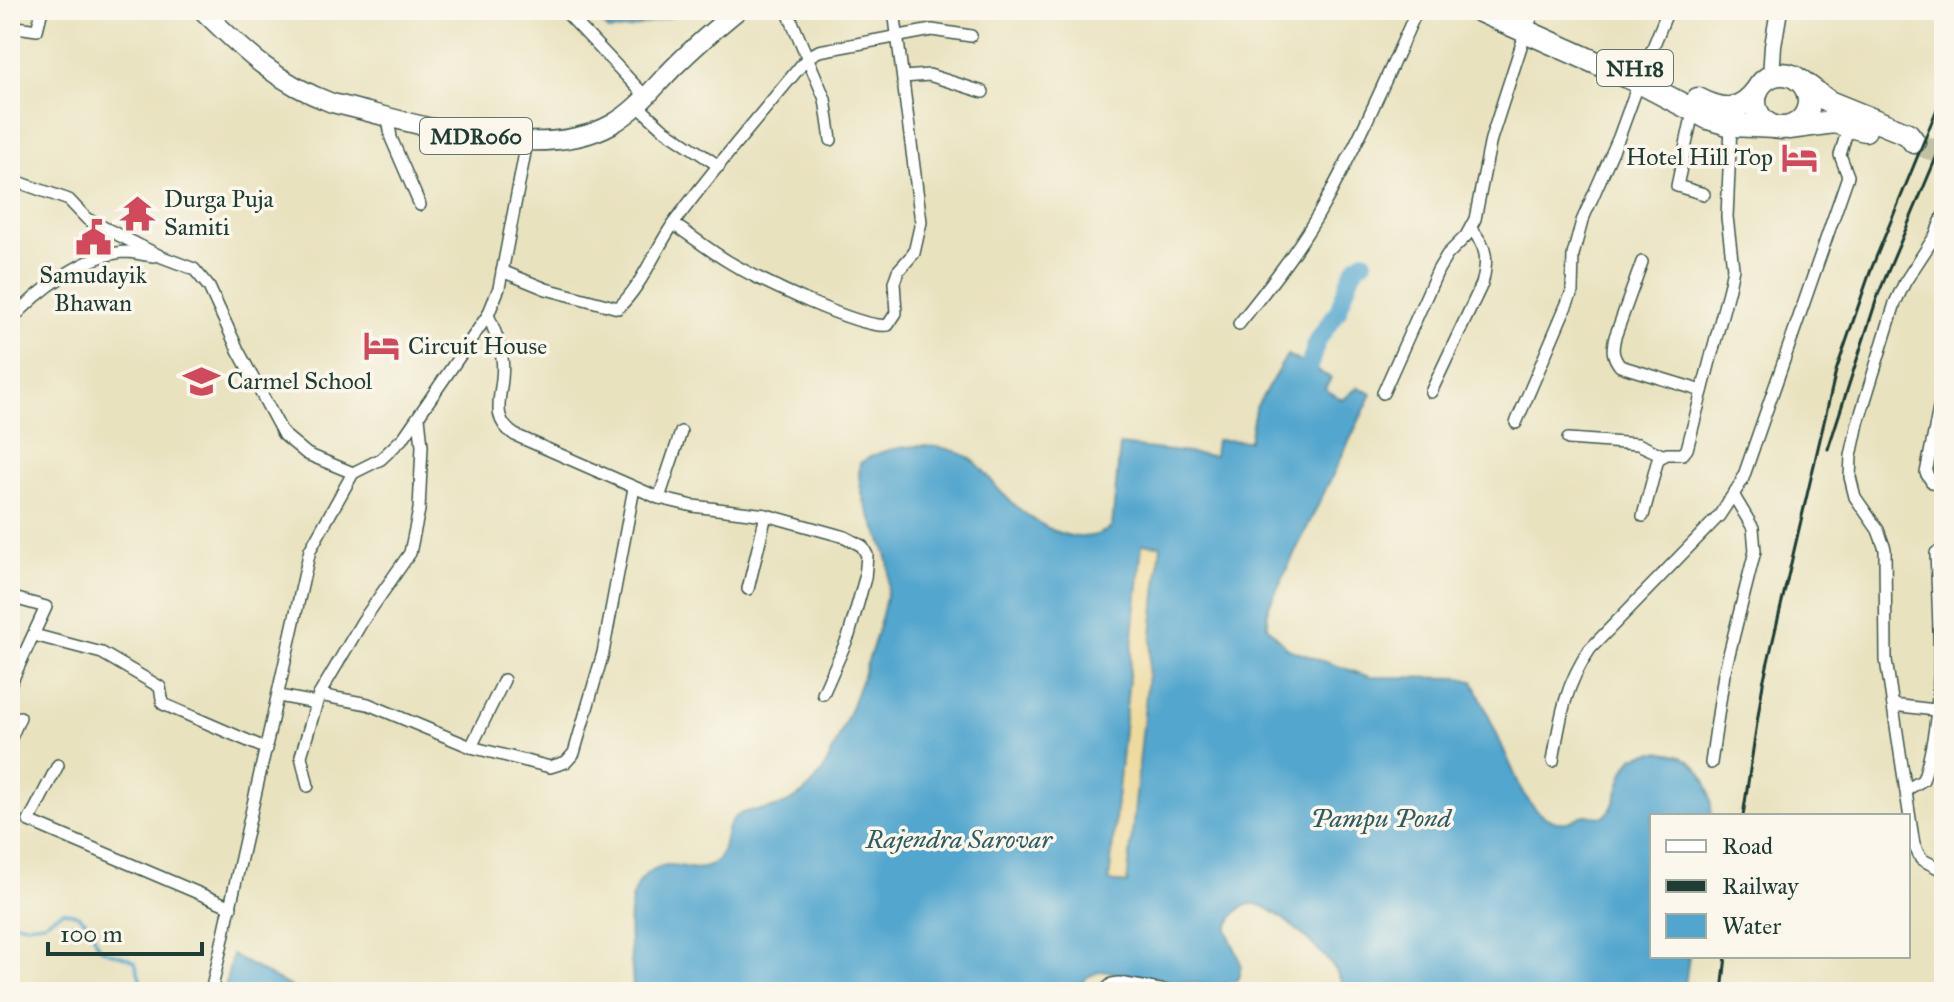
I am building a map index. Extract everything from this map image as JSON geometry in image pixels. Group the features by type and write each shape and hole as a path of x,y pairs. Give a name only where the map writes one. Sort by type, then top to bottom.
{"highway":[{"name":"NH18","path":"1478,10 1530,20"},
{"name":"NH18","path":"1509,10 1641,77 1721,108 1742,106 1764,83 1785,74 1798,79 1823,99 1908,134 1916,143 1904,143 1834,122 1781,128 1731,125 1693,112 1641,77"},
{"path":"1764,83 1756,110 1763,121 1781,128 1800,121 1809,103 1807,89 1798,79"}],"main road":[{"name":"MDR060","path":"202,10 247,54 291,86 332,103 466,134 527,142 557,141 592,134 612,124 642,102 674,68 738,10"}],"street":[{"path":"10,26 37,30 42,10"},
{"path":"564,10 662,128 719,166"},
{"path":"787,10 825,99 831,140"},
{"path":"673,224 730,263 821,306 874,326 888,325 896,313 894,282 898,271 914,253 921,222 894,10"},
{"path":"1239,324 1281,271 1317,216 1364,127 1417,10"},
{"path":"1516,423 1572,292 1573,255 1582,221 1619,137 1668,10"},
{"path":"1764,83 1778,14"},
{"path":"1383,393 1438,270 1471,229 1491,139 1530,20"},
{"path":"502,271 546,289 618,308 673,224 808,57 819,51 898,34 932,30 971,36"},
{"path":"903,77 929,75 983,92"},
{"path":"1693,112 1677,186 1704,194"},
{"path":"388,116 391,138 420,205"},
{"path":"1568,439 1638,444 1662,455 1683,454 1687,449 1733,268 1727,217 1731,125"},
{"path":"1553,761 1561,715 1575,671 1590,649 1719,516 1742,481 1848,176 1840,155 1849,125"},
{"path":"211,992 310,550 353,473 381,459 404,437 488,315 502,271 527,142"},
{"path":"10,179 69,200 87,219 162,257 194,269 209,287 238,350 283,434 307,454 353,473"},
{"path":"1909,814 1885,626 1885,549 1878,530 1855,497 1850,477 1851,456 1895,303 1935,236 1944,214"},
{"path":"1431,392 1482,284 1486,268 1487,255 1482,241 1471,229"},
{"path":"10,322 38,294 86,264 127,252 162,257"},
{"path":"1642,262 1615,337 1612,349 1614,359 1620,366 1702,391"},
{"path":"488,315 502,358 503,380 498,419 515,435 659,498 693,506 766,515 856,541 867,555 865,578 849,635 823,694"},
{"path":"1944,383 1926,473 1932,482 1944,484"},
{"path":"308,786 301,756 318,699 362,622 410,553 419,510 422,446 419,417"},
{"path":"659,498 681,432"},
{"path":"1643,516 1658,459 1662,455"},
{"path":"279,696 368,704 471,747 550,767 566,762 574,753 603,653 634,488"},
{"path":"1711,763 1724,674 1755,551 1753,528 1734,496"},
{"path":"748,589 766,515"},
{"path":"1906,790 1923,780 1935,710 1939,659 1936,553"},
{"path":"10,597 46,607 10,685"},
{"path":"34,635 102,653 160,687 163,704 267,749"},
{"path":"471,747 504,680"},
{"path":"1893,705 1935,710"},
{"path":"10,738 20,717"},
{"path":"58,765 29,821 231,907"},
{"path":"1910,818 1914,845 1921,859 1944,871"},
{"path":"1103,992 1112,984 1119,983 1172,992"}],"sand":[{"path":"1142,543 1161,545 1128,884 1109,882"}],"water":[{"path":"591,10 694,10 632,28 609,31"},
{"path":"1287,355 1331,378 1325,389 1343,400 1358,387 1372,394 1268,608 1267,626 1288,649 1370,677 1461,678 1473,681 1523,793 1536,810 1553,821 1567,822 1583,816 1600,817 1608,813 1624,771 1634,757 1666,752 1691,762 1700,772 1707,784 1711,814 1650,814 1650,958 1689,958 1684,992 1344,992 1336,970 1317,948 1272,911 1253,904 1240,909 1227,928 1239,960 1237,980 1217,986 1101,971 1087,977 1076,992 633,992 630,940 632,903 637,887 647,874 668,865 697,869 709,866 720,856 728,827 737,816 777,807 802,794 822,772 835,745 868,662 885,604 888,579 888,561 861,488 860,463 884,452 912,446 954,451 976,463 1024,513 1052,530 1082,537 1112,527 1120,445 1214,456 1216,440 1249,441 1255,409","holes":["1142,544 1161,545 1127,884 1109,881"]},
{"path":"232,955 300,992 224,992"}],"waterway":[{"path":"1302,390 1317,341 1338,311 1351,275 1357,265 1364,261"},
{"path":"10,922 27,925 43,923 63,911 78,915 92,926 94,937 102,949 135,962 144,992"}],"tunnel":[{"path":"1917,144 1944,154"}],"railway":[{"path":"1743,814 1763,683 1836,371 1870,272 1944,92"},
{"path":"1828,449 1878,295 1944,139"},
{"path":"1722,992 1726,958"}],"place":[{"name":"Hotel Hill Top","path":"1799,157"},
{"name":"Durga Puja Samiti","path":"138,213"},
{"name":"Samudayik Bhawan","path":"93,238"},
{"name":"Circuit House","path":"382,346"},
{"name":"Carmel School","path":"201,381"}],"water label":[{"name":"Pampu Pond","path":"1381,818"},
{"name":"Rajendra Sarovar","path":"959,839"}]}
